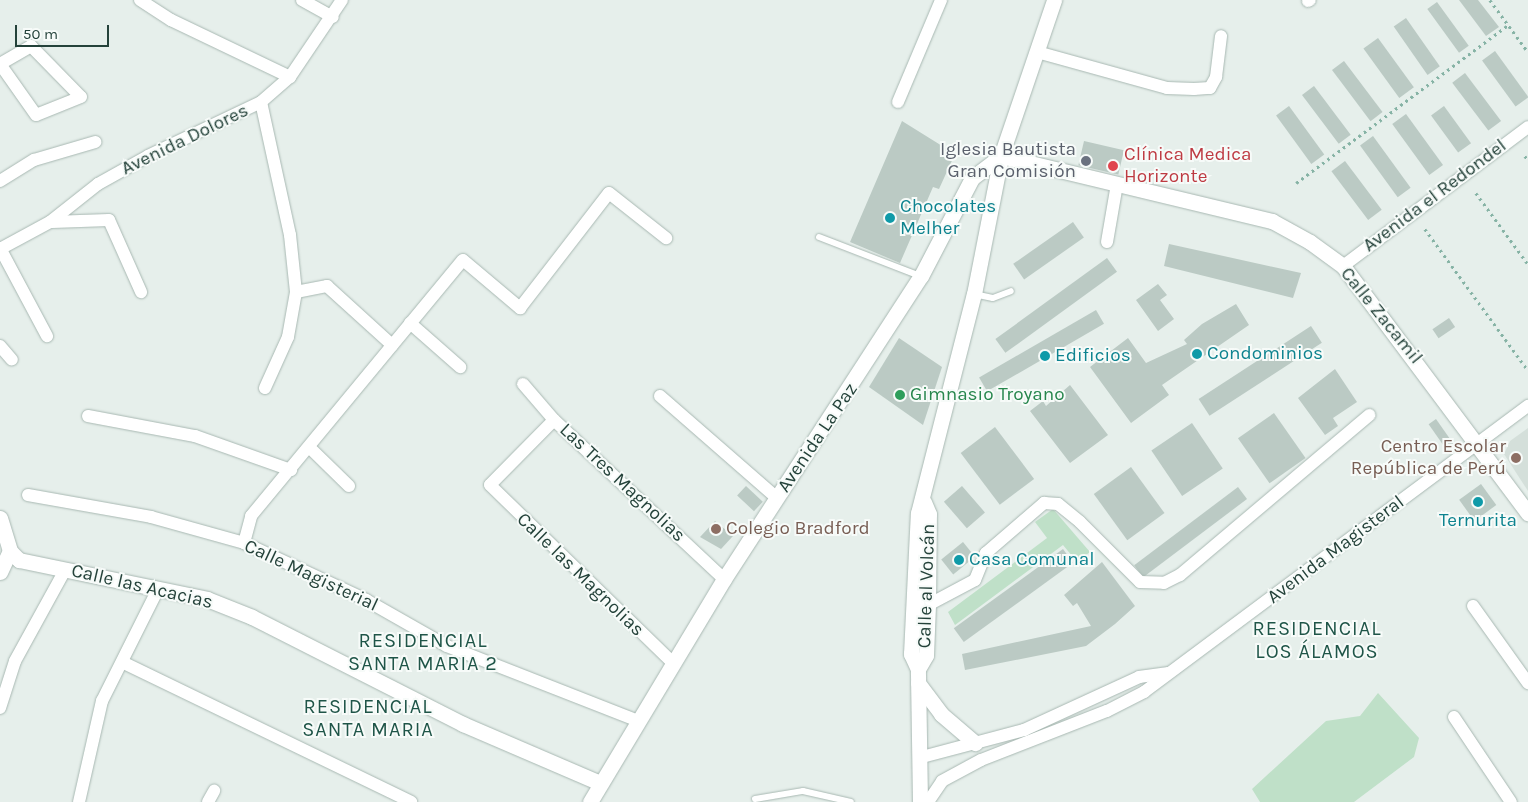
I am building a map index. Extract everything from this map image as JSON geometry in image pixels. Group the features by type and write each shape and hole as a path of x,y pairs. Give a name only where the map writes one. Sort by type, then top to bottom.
{"street":[{"path":"140,0 171,20 290,78"},
{"path":"302,0 333,17"},
{"name":"Avenida Dolores","path":"0,248 50,222 98,184 260,102 290,78 333,17 342,0"},
{"path":"898,102 941,0"},
{"name":"Calle al Volcán","path":"920,802 922,757 918,676 911,654 918,513 924,502 974,294 1001,156 1054,0"},
{"path":"1037,52 1167,88 1210,88 1216,77 1221,36"},
{"path":"31,46 81,97 36,116 0,64 31,46"},
{"path":"260,102 290,235 296,292 288,337 265,388"},
{"name":"Avenida el Redondel","path":"1343,266 1528,127"},
{"path":"0,181 34,160 95,142"},
{"name":"Calle Zacamil","path":"1001,156 1272,221 1343,266 1479,443 1528,513"},
{"name":"Avenida La Paz","path":"590,802 636,720 724,579 921,276 972,178 1001,156"},
{"path":"1106,242 1117,184"},
{"path":"244,543 251,516 463,260 520,308 609,193 666,238"},
{"path":"50,222 109,220 141,292"},
{"path":"0,248 47,336"},
{"path":"296,292 327,286 392,345"},
{"path":"410,323 460,367"},
{"path":"0,346 12,360"},
{"name":"Las Tres Magnolias","path":"523,384 554,420 724,579"},
{"path":"660,396 777,498"},
{"name":"Avenida Magisteral","path":"928,802 942,781 981,760 1108,712 1167,673 1528,406"},
{"path":"928,605 975,580 986,553 1044,502 1058,504 1080,522 1140,582 1164,583 1369,415"},
{"path":"88,416 195,436 291,470"},
{"name":"Calle las Magnolias","path":"554,420 490,485 672,662"},
{"path":"309,447 350,486"},
{"name":"Calle Magisterial","path":"28,495 151,517 244,543 366,600 447,646 636,720"},
{"name":"Calle al Volcán","path":"918,676 926,655 928,605 929,514 924,502"},
{"path":"0,518 5,550 0,572"},
{"name":"Calle las Acacias","path":"5,550 19,560 207,599 252,617 403,695 600,783"},
{"path":"0,708 15,661 66,570"},
{"path":"79,802 102,701 124,663 158,589"},
{"path":"1473,606 1528,683"},
{"path":"124,663 411,802"},
{"name":"Avenida Magisteral","path":"922,757 1024,730 1139,677 1167,673"},
{"path":"918,676 941,714 975,743 981,760"},
{"path":"1454,717 1512,802"}],"lane":[{"path":"819,237 921,276"},
{"path":"974,294 993,298 1011,291"},
{"path":"755,799 803,792 851,802"}],"path":[{"path":"1490,0 1528,52"},
{"path":"1296,183 1508,25"},
{"path":"1525,156 1528,160"},
{"path":"1476,192 1528,264"},
{"path":"1426,229 1528,370"}],"shaded area":[{"name":"Centro Escolar República de Perú","path":"1528,428 1528,491 1504,454 1510,441"}],"green space":[{"path":"1053,509 1090,552 1077,562 1063,545 955,625 948,612 1047,538 1035,522"},
{"path":"1378,693 1419,738 1414,757 1354,802 1260,802 1252,789 1326,721 1360,716"}],"building":[{"path":"1459,0 1478,0 1499,27 1486,36"},
{"path":"1437,2 1469,46 1459,53 1427,9"},
{"path":"1406,18 1440,66 1428,75 1394,27"},
{"path":"1378,38 1414,87 1399,98 1363,49"},
{"path":"1495,51 1528,96 1516,107 1482,60"},
{"path":"1344,61 1383,112 1371,121 1332,70"},
{"path":"1465,73 1501,121 1488,131 1452,83"},
{"path":"1314,86 1351,135 1339,144 1302,95"},
{"path":"1289,106 1324,155 1311,164 1276,115"},
{"path":"1444,106 1471,143 1458,153 1431,115"},
{"path":"1406,114 1443,165 1429,175 1392,124"},
{"path":"902,121 955,154 939,189 933,187 900,263 850,242"},
{"path":"1373,136 1411,188 1398,197 1360,145"},
{"path":"1084,141 1124,150 1118,175 1078,165"},
{"path":"1345,161 1382,210 1368,220 1331,171"},
{"path":"1073,222 1084,238 1024,279 1013,264"},
{"path":"1169,244 1301,273 1293,298 1164,266"},
{"path":"1107,258 1117,272 1005,353 995,339"},
{"path":"1158,284 1167,295 1160,300 1174,319 1158,331 1136,300"},
{"path":"1236,304 1249,325 1162,385 1169,395 1131,423 1090,367 1128,338 1146,363 1187,344 1184,340 1202,324"},
{"name":"Edificios","path":"1096,310 1104,324 987,391 979,378"},
{"path":"1449,318 1455,327 1439,338 1432,329"},
{"path":"1311,326 1322,343 1210,416 1199,399"},
{"path":"899,338 942,367 923,425 869,387"},
{"path":"1335,369 1357,402 1333,418 1338,426 1325,435 1298,398"},
{"path":"1070,385 1108,435 1070,463 1030,411 1043,401 1046,406"},
{"path":"1274,413 1306,458 1270,483 1238,438"},
{"path":"1436,419 1457,449 1450,454 1429,424"},
{"path":"1192,423 1223,469 1182,496 1151,450"},
{"path":"995,427 1034,479 1000,505 961,453"},
{"path":"1131,467 1165,513 1127,540 1094,494"},
{"name":"Ternurita","path":"1481,484 1496,505 1474,521 1459,500"},
{"path":"746,486 763,502 754,511 737,496"},
{"path":"962,486 985,512 967,528 944,502"},
{"path":"1238,487 1247,499 1143,577 1134,565"},
{"name":"Colegio Bradford","path":"715,521 733,536 721,549 700,537"},
{"name":"Casa Comunal","path":"963,542 975,557 953,574 941,560"},
{"path":"1063,549 1073,563 964,642 954,628"},
{"path":"1102,562 1135,606 1115,624 1086,646 965,670 962,654 1091,626 1077,603 1073,606 1064,595"}],"place":[{"name":"Iglesia Bautista Gran Comisión","path":"1086,161"},
{"name":"Clínica Medica Horizonte","path":"1113,166"},
{"name":"Chocolates Melher","path":"890,218"},
{"name":"Condominios","path":"1197,354"},
{"name":"Edificios","path":"1045,356"},
{"name":"Gimnasio Troyano","path":"900,395"},
{"name":"Centro Escolar República de Perú","path":"1516,458"},
{"name":"Ternurita","path":"1478,502"},
{"name":"Colegio Bradford","path":"716,529"},
{"name":"Casa Comunal","path":"959,560"}],"district":[{"name":"RESIDENCIAL LOS ÁLAMOS","path":"1317,640"},
{"name":"RESIDENCIAL SANTA MARIA 2","path":"423,652"},
{"name":"RESIDENCIAL SANTA MARIA","path":"368,718"}]}
